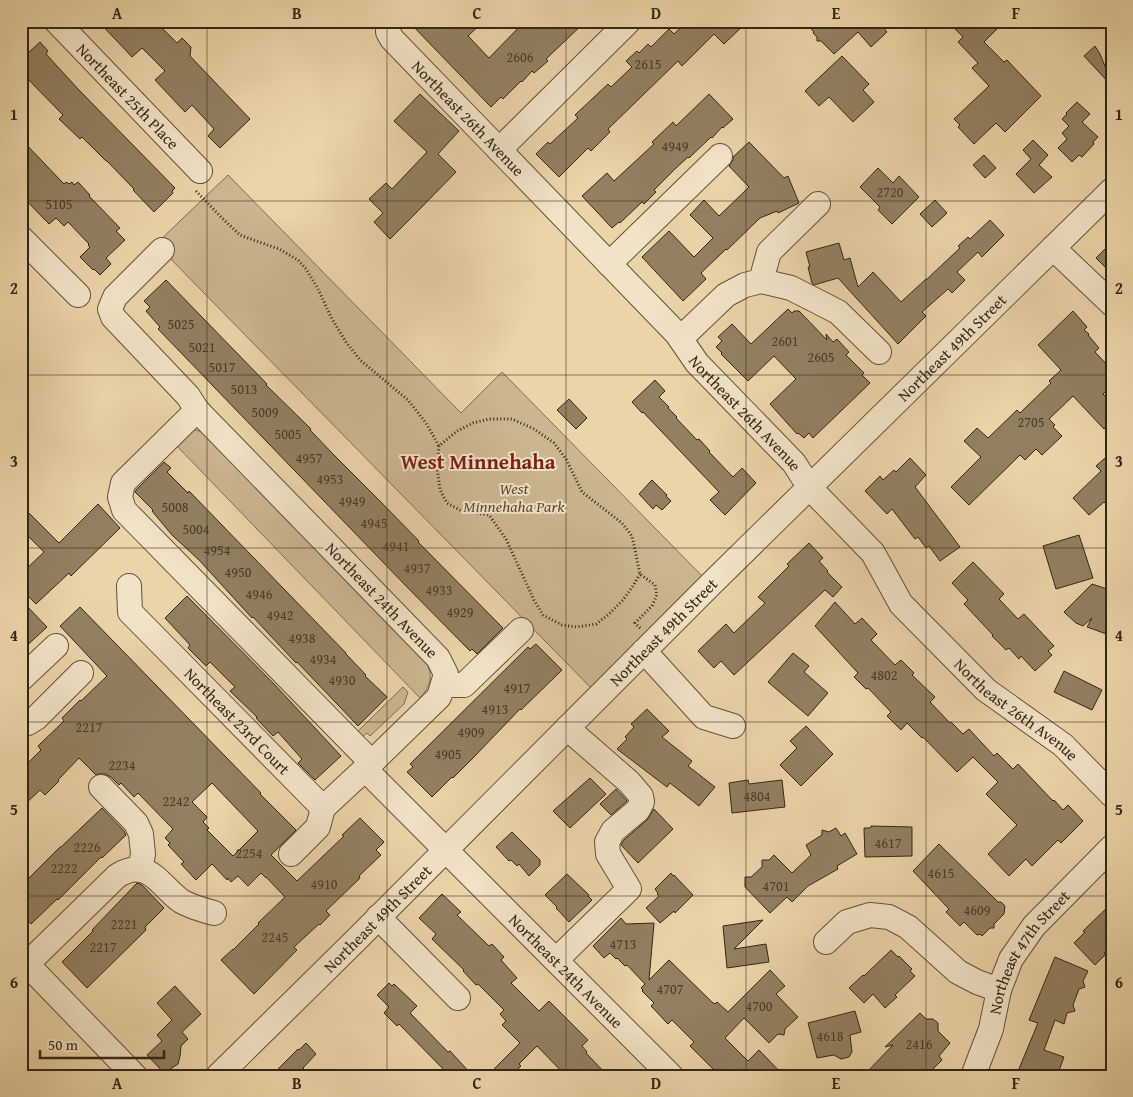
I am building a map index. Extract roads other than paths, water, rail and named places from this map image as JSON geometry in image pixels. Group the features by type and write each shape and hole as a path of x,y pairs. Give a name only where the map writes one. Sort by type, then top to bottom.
{"street":[{"name":"Northeast 25th Place","path":"56,21 200,171"},
{"name":"Northeast 26th Avenue","path":"388,21 388,32 392,39 681,338 698,363 794,463 810,488 873,553 902,604 986,690 1063,745 1112,795"},
{"path":"499,150 629,21"},
{"path":"609,264 720,156"},
{"name":"Northeast 49th Street","path":"218,1076 567,728 644,641 810,488 1112,190"},
{"path":"761,281 769,252 818,204"},
{"path":"21,238 78,296"},
{"path":"1053,248 1112,304"},
{"name":"Northeast 24th Avenue","path":"162,250 115,297 110,309 112,318 188,396 197,410 438,658 446,674 442,685"},
{"path":"681,338 726,295 745,285 761,281 791,288 838,312 878,352"},
{"name":"Northeast 24th Avenue","path":"197,410 123,483 120,497 124,510 368,766 445,850 672,1076"},
{"name":"Northeast 23rd Court","path":"129,586 130,612 323,808"},
{"path":"291,854 318,827 323,808 438,697 442,685 464,685 521,630"},
{"path":"644,641 704,717 733,726"},
{"path":"21,679 56,646"},
{"path":"21,725 36,718 81,673"},
{"path":"556,960 629,889 608,854 607,842 613,831 638,810 642,802 641,796 629,782 567,728"},
{"path":"101,787 136,823 141,834 143,854 140,870"},
{"name":"Northeast 47th Street","path":"973,1076 991,1029 999,990 1011,959 1034,926 1112,847"},
{"path":"135,1076 24,961 118,876 131,870 148,872 181,900 198,909 214,913"},
{"path":"826,942 847,922 870,915 889,917 908,927 958,972 977,982 999,990"},
{"path":"378,917 458,998"}],"district":[{"name":"West Minnehaha","path":"478,461"}],"park label":[{"name":"West Minnehaha Park","path":"514,497"}]}
